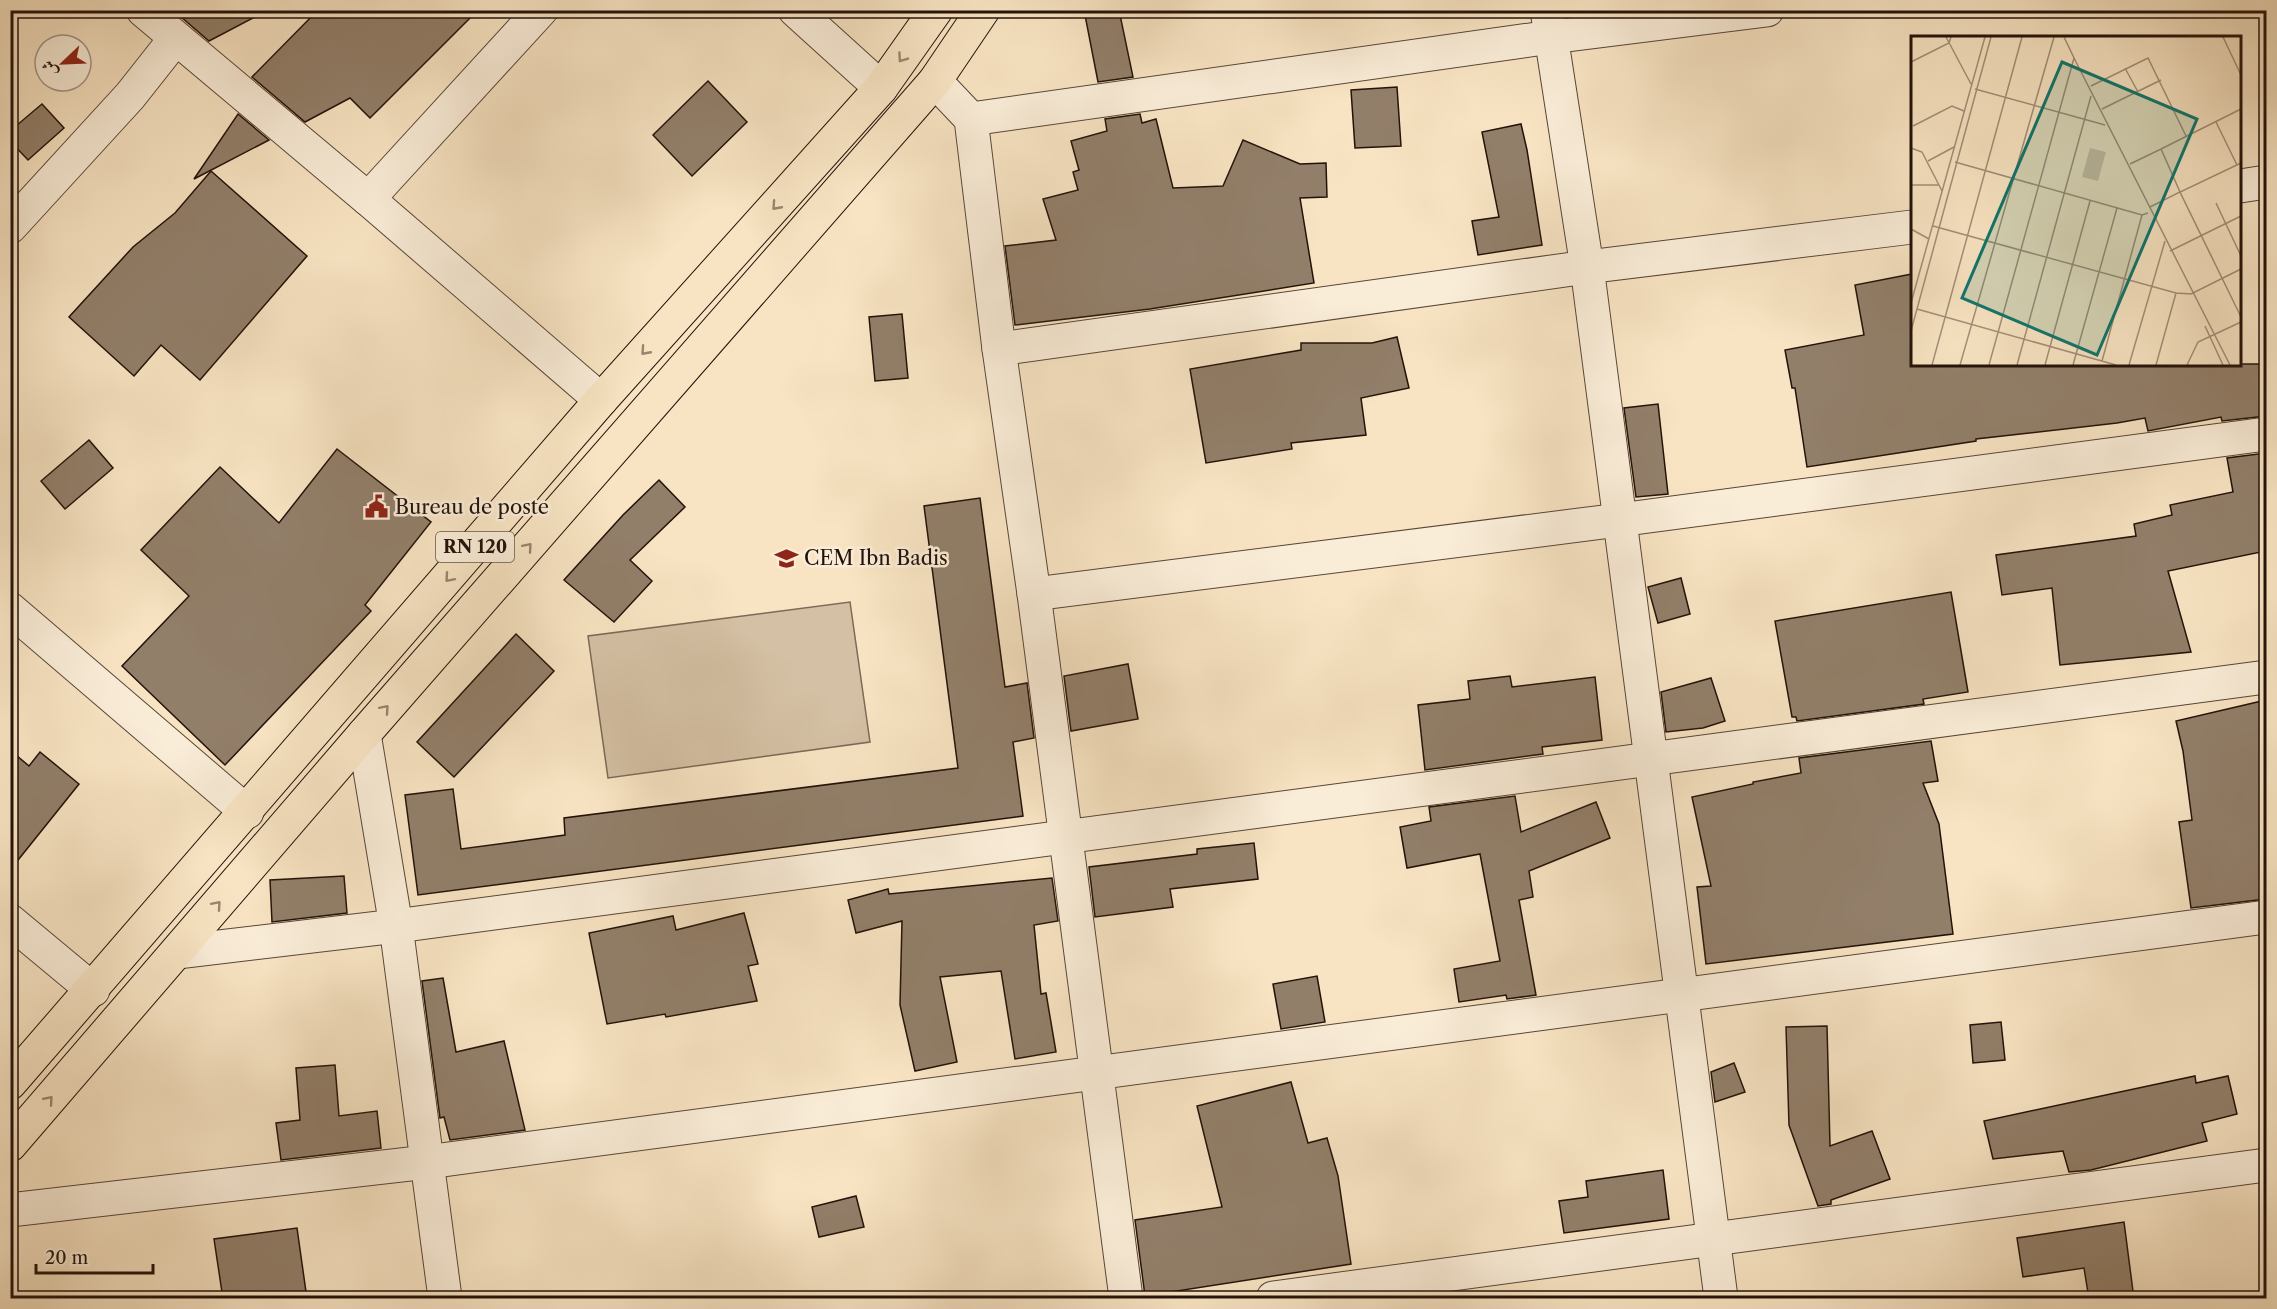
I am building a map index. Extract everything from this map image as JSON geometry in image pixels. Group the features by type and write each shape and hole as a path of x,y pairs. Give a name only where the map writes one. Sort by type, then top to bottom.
{"main road":[{"name":"RN 120","path":"10,1083 93,990 602,400 881,88 936,10"},
{"path":"10,1145 364,734 935,81 983,10"}],"street":[{"path":"143,10 602,400"},
{"path":"368,199 541,10"},
{"path":"795,10 881,88"},
{"path":"971,119 1549,24 1767,10"},
{"path":"1549,24 1587,267 1721,1299"},
{"path":"10,227 130,96 175,39"},
{"path":"935,81 971,119 999,349 1034,594 1126,1299"},
{"path":"2241,186 2266,182"},
{"path":"999,349 1587,267 1911,226"},
{"path":"1034,594 1619,520 2266,434"},
{"path":"10,609 247,812"},
{"path":"177,952 396,927 2266,677"},
{"path":"364,734 396,927 445,1299"},
{"path":"10,1210 427,1162 2266,917"},
{"path":"10,921 93,990"},
{"path":"1273,1299 2266,1165"}],"shaded area":[{"path":"850,602 870,742 608,778 588,636"}],"building":[{"path":"173,10 268,10 209,41"},
{"path":"318,10 478,10 370,118 350,98 305,122 252,77"},
{"path":"1084,10 1119,10 1133,77 1098,82"},
{"path":"708,81 747,122 692,176 653,135"},
{"path":"1397,87 1401,146 1355,148 1351,90"},
{"path":"42,104 64,128 28,160 10,141 10,131"},
{"path":"238,114 269,140 194,179"},
{"path":"1140,114 1142,123 1156,119 1173,188 1223,186 1243,140 1300,164 1326,163 1327,197 1300,198 1314,283 1150,309 1015,325 1005,246 1056,240 1043,199 1078,190 1073,172 1079,170 1071,141 1107,131 1105,119"},
{"path":"1521,124 1542,245 1478,255 1472,221 1499,217 1482,132"},
{"path":"211,171 307,256 200,380 161,345 134,376 69,317 133,247 175,213"},
{"path":"1911,274 1911,366 2241,366 2241,364 2266,364 2266,416 2222,421 2221,417 2148,431 2145,418 1976,439 1976,441 1807,467 1795,388 1792,388 1785,350 1864,335 1855,285"},
{"path":"902,314 908,378 875,381 869,317"},
{"path":"1397,337 1409,388 1361,398 1366,435 1291,443 1292,449 1206,463 1190,369 1301,350 1301,343 1372,343"},
{"path":"1658,404 1668,494 1636,497 1624,408"},
{"path":"89,440 113,468 65,509 41,481"},
{"path":"337,449 431,522 365,605 371,611 225,765 122,666 189,596 141,550 220,467 279,523"},
{"path":"2266,453 2266,551 2168,571 2191,652 2060,665 2052,588 2002,595 1996,555 2136,536 2134,524 2172,515 2170,505 2233,492 2227,458"},
{"path":"659,480 685,507 630,560 652,581 614,622 564,580 623,515"},
{"path":"980,498 1005,687 1027,683 1034,738 1013,742 1023,816 418,895 405,795 453,789 461,849 565,835 564,818 958,768 924,506"},
{"path":"1681,578 1690,614 1658,623 1648,587"},
{"path":"1951,592 1968,692 1923,699 1924,704 1797,721 1796,717 1792,717 1775,621"},
{"path":"516,634 554,671 454,777 417,742"},
{"path":"1128,664 1138,719 1071,731 1064,676"},
{"path":"1510,676 1512,687 1595,677 1602,740 1542,747 1543,754 1425,770 1418,705 1470,699 1468,681"},
{"path":"1711,678 1725,721 1703,728 1666,732 1661,692"},
{"path":"2266,700 2266,899 2191,908 2179,822 2192,820 2183,751 2176,721"},
{"path":"1931,741 1938,781 1923,783 1939,824 1953,934 1706,964 1697,887 1711,886 1692,797 1801,773 1799,758"},
{"path":"10,750 29,766 40,752 79,784 10,870"},
{"path":"1515,796 1521,832 1596,802 1610,838 1529,871 1533,897 1519,900 1536,995 1507,999 1506,995 1459,1002 1454,969 1500,961 1480,854 1407,868 1400,827 1431,821 1429,807"},
{"path":"1254,843 1258,879 1170,889 1173,907 1095,917 1089,867 1197,854 1197,849"},
{"path":"344,876 347,913 272,922 270,880"},
{"path":"1052,878 1058,921 1034,925 1041,994 1046,993 1056,1052 1015,1059 1001,971 940,977 957,1062 915,1071 900,1005 902,921 856,933 848,900 888,889 889,894"},
{"path":"744,913 758,964 748,966 757,1001 666,1017 665,1014 607,1024 589,933 673,916 676,930"},
{"path":"1317,976 1325,1022 1281,1029 1273,984"},
{"path":"443,978 456,1052 504,1041 525,1130 450,1140 444,1117 440,1118 422,981"},
{"path":"2001,1022 2005,1060 1973,1063 1970,1025"},
{"path":"1827,1026 1830,1146 1872,1131 1890,1179 1831,1200 1831,1204 1818,1206 1789,1125 1786,1027"},
{"path":"1734,1063 1745,1092 1715,1102 1711,1072"},
{"path":"335,1065 339,1116 377,1111 381,1148 281,1160 276,1123 300,1120 296,1068"},
{"path":"2195,1076 2196,1083 2228,1076 2237,1114 2202,1123 2207,1141 2091,1170 2069,1172 2063,1151 1993,1159 1984,1121"},
{"path":"1291,1082 1308,1143 1327,1138 1338,1176 1351,1264 1145,1296 1135,1220 1222,1207 1197,1106"},
{"path":"1663,1170 1669,1219 1564,1233 1559,1201 1588,1197 1586,1181"},
{"path":"856,1196 864,1227 819,1237 812,1207"},
{"path":"2124,1222 2134,1299 2089,1299 2084,1268 2023,1277 2017,1238"},
{"path":"297,1228 307,1299 223,1299 214,1239"}],"place":[{"name":"Bureau de poste","path":"377,507"},
{"name":"CEM Ibn Badis","path":"786,558"}]}
